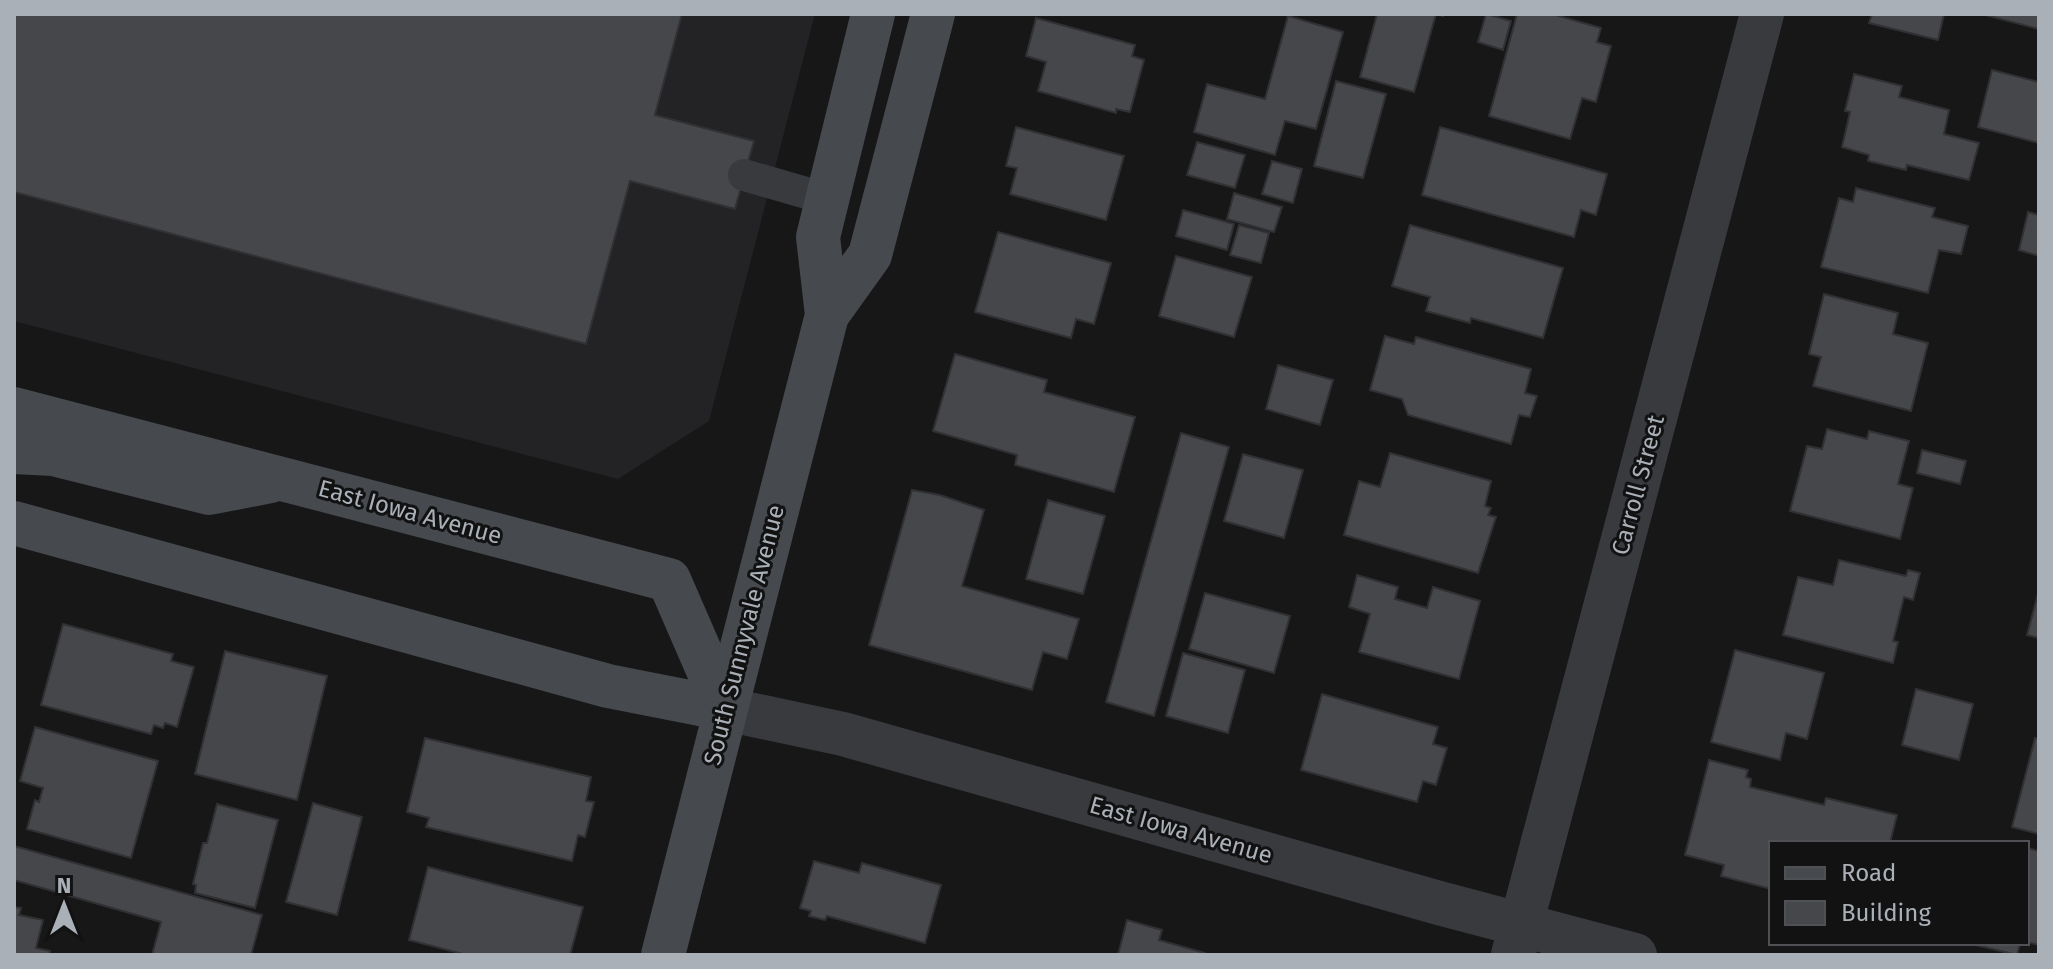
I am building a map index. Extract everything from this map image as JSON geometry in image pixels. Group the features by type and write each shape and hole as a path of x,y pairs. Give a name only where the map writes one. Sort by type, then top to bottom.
{"street":[{"name":"South Sunnyvale Avenue","path":"663,955 827,315 818,237 873,14"},
{"name":"South Sunnyvale Avenue","path":"827,315 870,255 933,14"},
{"name":"Carroll Street","path":"1517,939 1762,14"},
{"name":"East Iowa Avenue","path":"14,409 669,580 725,709"},
{"path":"14,452 53,454 209,493 281,479"},
{"name":"East Iowa Avenue","path":"14,523 608,686 843,734 1517,939 1635,955"}],"lane":[{"path":"744,175 827,199"}],"shaded area":[{"path":"14,14 815,14 709,421 618,479 14,321"}],"building":[{"path":"14,14 682,14 655,115 754,141 735,209 630,181 586,344 14,192"},
{"path":"1377,14 1436,14 1414,92 1360,77"},
{"path":"1486,14 1511,21 1503,50 1478,42"},
{"path":"1517,14 1552,14 1601,28 1597,42 1611,46 1596,102 1582,98 1570,139 1489,116"},
{"path":"1872,14 1944,14 1938,40 1869,23"},
{"path":"2039,14 2039,29 1985,15"},
{"path":"1288,16 1343,32 1316,129 1285,121 1275,155 1194,132 1207,84 1265,99"},
{"path":"1036,18 1135,45 1132,56 1144,60 1130,112 1116,109 1116,113 1038,91 1046,62 1026,56"},
{"path":"1992,70 2039,82 2039,143 1978,127"},
{"path":"1854,74 1902,86 1899,97 1949,110 1944,134 1979,143 1969,180 1907,165 1906,170 1868,161 1869,155 1842,147 1850,112 1845,111"},
{"path":"1336,81 1386,94 1363,178 1314,166"},
{"path":"1016,127 1124,156 1106,220 1010,194 1017,168 1006,166"},
{"path":"1440,127 1607,174 1596,215 1581,210 1574,237 1422,195"},
{"path":"1197,142 1245,155 1235,188 1187,175"},
{"path":"1272,161 1302,169 1293,203 1262,194"},
{"path":"1856,188 1935,208 1932,217 1968,226 1961,254 1939,250 1928,293 1821,267 1839,198 1853,202"},
{"path":"1234,193 1282,207 1274,232 1227,219"},
{"path":"1183,210 1234,224 1227,250 1176,236"},
{"path":"2028,212 2039,215 2039,256 2019,250"},
{"path":"1239,225 1269,233 1261,263 1230,255"},
{"path":"1410,225 1563,268 1543,338 1471,318 1470,323 1426,311 1430,297 1392,286"},
{"path":"998,232 1111,263 1094,324 1076,319 1071,338 975,312"},
{"path":"1176,256 1252,277 1234,337 1159,316"},
{"path":"1824,294 1898,313 1893,334 1928,343 1911,411 1813,386 1821,357 1809,354"},
{"path":"1385,336 1414,344 1416,337 1531,369 1525,393 1537,396 1530,417 1519,415 1511,444 1408,415 1402,399 1370,390"},
{"path":"955,354 1047,380 1044,392 1135,417 1114,492 1015,465 1017,455 933,431"},
{"path":"1278,365 1333,380 1320,425 1266,409"},
{"path":"1827,429 1867,439 1869,431 1909,441 1898,484 1913,488 1900,539 1790,511 1807,446 1822,449"},
{"path":"1181,433 1229,447 1154,716 1106,702"},
{"path":"1922,450 1966,461 1960,484 1917,473"},
{"path":"1390,453 1491,481 1485,506 1491,508 1488,515 1496,517 1478,573 1344,535 1359,481 1380,487"},
{"path":"1243,454 1303,470 1284,538 1224,521"},
{"path":"912,490 940,495 984,510 962,586 1079,619 1067,659 1043,652 1032,690 869,645"},
{"path":"1048,500 1105,516 1083,594 1026,579"},
{"path":"1839,560 1906,576 1908,570 1920,573 1913,600 1904,597 1893,641 1898,642 1893,663 1783,635 1798,577 1833,585"},
{"path":"1357,575 1398,587 1395,599 1427,608 1433,587 1480,601 1459,679 1359,652 1370,614 1349,607"},
{"path":"2039,590 2039,638 2027,635"},
{"path":"1205,593 1290,616 1274,673 1189,649"},
{"path":"63,624 173,654 171,661 194,667 177,727 165,723 163,728 154,725 151,734 41,705"},
{"path":"1735,650 1824,673 1807,739 1786,733 1780,760 1711,742"},
{"path":"225,651 327,676 297,800 195,774"},
{"path":"1183,653 1245,670 1228,733 1166,716"},
{"path":"1916,689 1973,704 1959,760 1902,745"},
{"path":"1322,694 1438,727 1433,744 1447,748 1436,785 1423,781 1417,802 1301,770"},
{"path":"35,727 158,761 131,858 27,829 35,800 39,802 43,788 20,781"},
{"path":"425,738 591,777 586,801 594,802 585,837 578,835 572,861 426,827 429,818 407,812"},
{"path":"2035,738 2039,739 2039,834 2012,827"},
{"path":"1709,760 1748,770 1746,777 1751,779 1750,787 1824,805 1826,798 1897,815 1890,841 1769,841 1769,888 1721,876 1724,865 1685,855"},
{"path":"313,803 362,817 337,915 286,902"},
{"path":"217,804 278,820 255,908 195,893 196,885 193,884 203,843 207,843"},
{"path":"14,846 262,915 251,955 152,955 161,922 14,880"},
{"path":"2029,848 2039,851 2039,945 2029,942"},
{"path":"814,861 859,873 862,863 941,885 925,943 827,916 825,920 809,916 811,911 800,908"},
{"path":"428,867 583,907 570,955 467,955 409,940"},
{"path":"14,907 21,908 19,915 43,920 36,948 50,951 49,955 14,955"},
{"path":"1127,920 1162,930 1159,940 1205,955 1118,955"},
{"path":"1976,945 2020,945 2017,955"}]}
